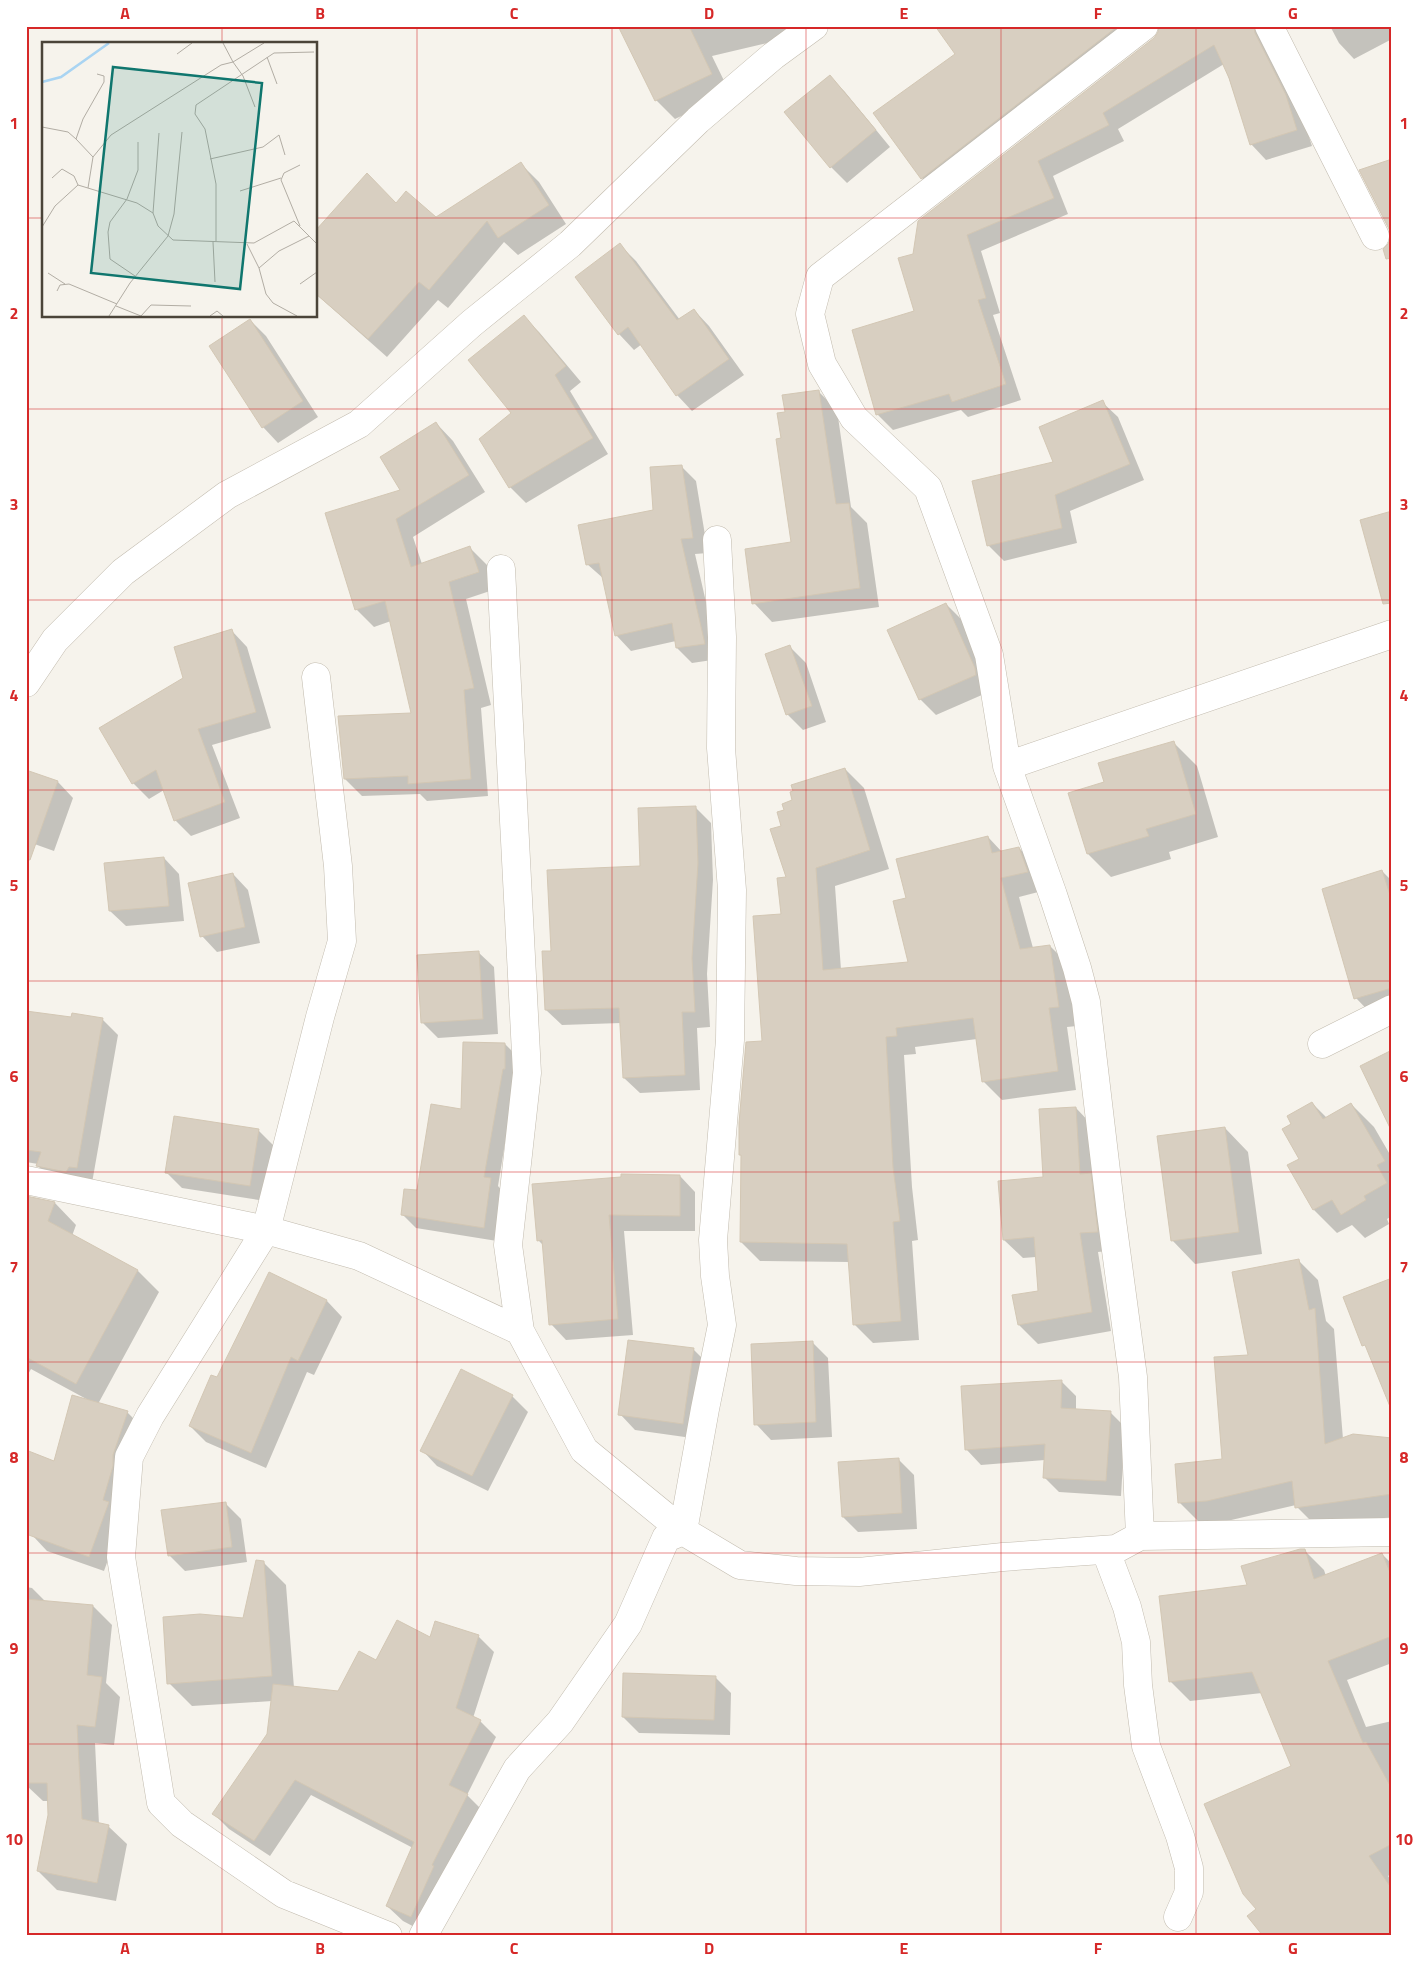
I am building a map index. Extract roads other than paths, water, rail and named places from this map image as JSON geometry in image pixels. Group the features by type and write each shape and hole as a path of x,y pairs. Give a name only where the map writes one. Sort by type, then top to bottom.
{"street":[{"path":"26,683 56,640 123,572 227,495 359,424 472,323 570,244 698,120 773,56 814,26"},
{"path":"1140,1536 1133,1377 1086,1002 1077,968 1007,766 989,655 928,488 854,418 822,364 810,314 820,277 1144,26"},
{"path":"1269,26 1375,236"},
{"path":"683,1531 722,1325 715,1276 713,1240 730,1040 732,890 721,748 722,637 717,540"},
{"path":"501,569 527,1073 508,1245 520,1332 584,1450 683,1531 740,1565 796,1571 859,1572 1003,1556 1116,1549"},
{"path":"1007,766 1392,634"},
{"path":"316,677 338,866 342,941 320,1017 266,1230 150,1416 129,1458 121,1557 161,1804 182,1824 284,1894 388,1936"},
{"path":"1322,1044 1392,1009"},
{"path":"26,1180 266,1230 359,1256 520,1332"},
{"path":"423,1936 517,1769 560,1722 628,1624 666,1538 683,1531"},
{"path":"1178,1918 1189,1892 1189,1868 1180,1836 1146,1746 1138,1685 1136,1642 1128,1607 1108,1554 1140,1536 1392,1532"}]}
